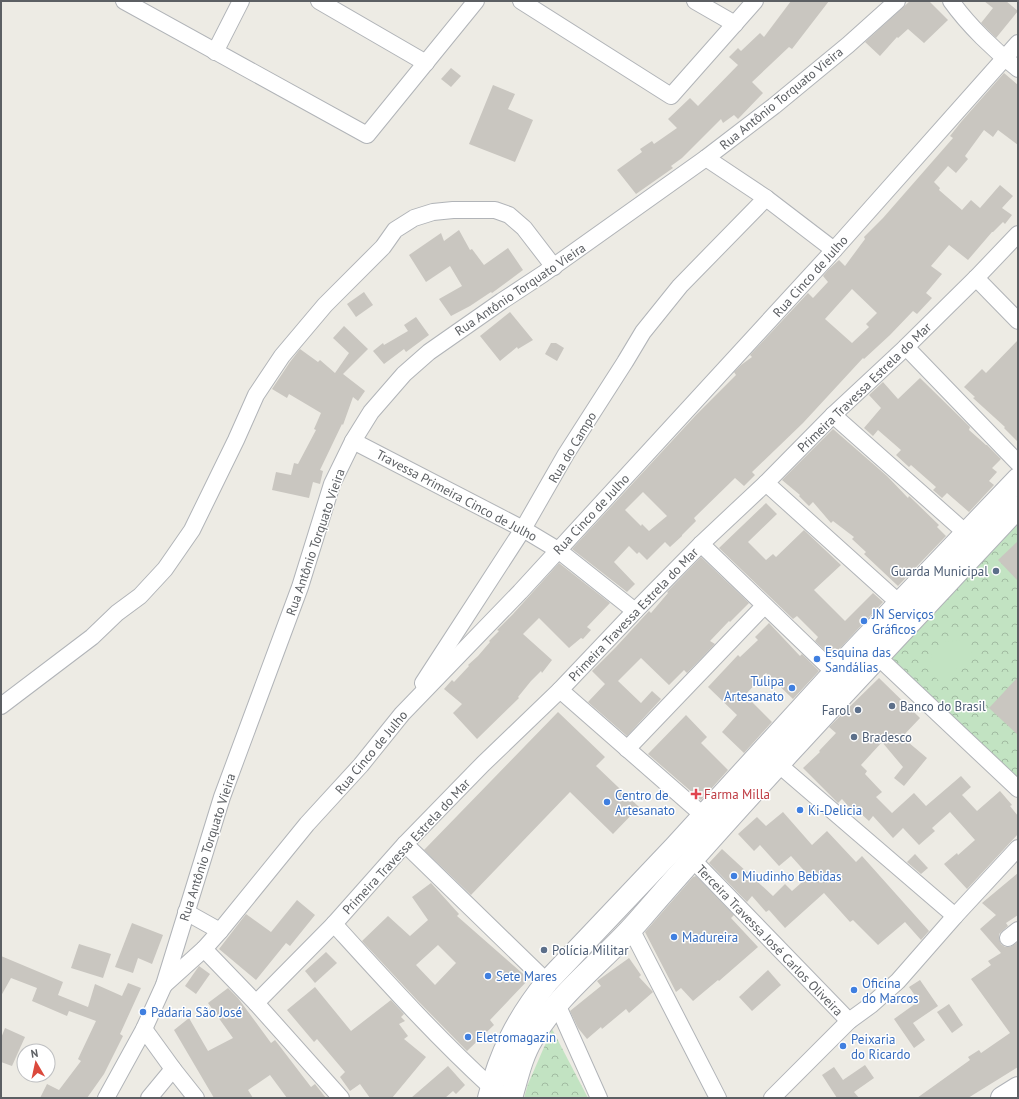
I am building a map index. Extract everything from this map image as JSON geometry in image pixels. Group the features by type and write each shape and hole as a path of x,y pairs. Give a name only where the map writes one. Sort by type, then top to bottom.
{"main road":[{"path":"491,1093 502,1057 520,1018 532,1000 547,982 711,823 778,764 878,657 907,610 966,533 1018,479"},
{"path":"511,1098 519,1070 532,1039 557,1004 631,929 692,859 711,823 835,673 907,610 1018,507"},
{"path":"547,982 557,1004"},
{"path":"1002,1098 1018,1088"}],"street":[{"path":"124,1 367,135 476,1"},
{"path":"215,52 241,1"},
{"path":"319,1 426,63"},
{"path":"522,1 671,96 755,1"},
{"path":"695,1 735,24"},
{"name":"Rua Antônio Torquato Vieira","path":"106,1098 144,1029 164,985 222,797 300,587 332,484 353,441 372,412 404,374 429,352 554,267 706,158 774,106 848,45 897,1"},
{"path":"951,1 1004,59 1018,69"},
{"name":"Rua Cinco de Julho","path":"164,985 204,949 220,932 307,824 361,765 402,714 520,592 834,250 1018,43"},
{"path":"706,158 766,198 834,250"},
{"name":"Rua do Campo","path":"402,714 523,529 566,454 626,362 643,332 685,281 766,198"},
{"path":"1,706 92,637 117,613 140,596 165,569 192,530 236,440 256,395 278,363 325,305 383,247 395,230 414,218 433,212 453,210 495,210 509,215 524,228 554,267"},
{"name":"Primeira Travessa Estrela do Mar","path":"256,1003 334,924 405,844 483,764 560,690 701,544 766,483 833,415 906,347 1018,234"},
{"path":"976,278 1018,321"},
{"path":"906,347 1018,463"},
{"path":"833,415 966,533"},
{"name":"Travessa Primeira Cinco de Julho","path":"353,441 523,529 558,550 635,611"},
{"path":"766,483 907,610"},
{"path":"701,544 835,673"},
{"path":"627,749 764,606"},
{"path":"878,657 1018,789"},
{"path":"560,690 711,823"},
{"path":"778,764 955,916"},
{"path":"405,844 547,982"},
{"path":"772,1098 849,1021 871,1005 898,981 955,916 1018,848"},
{"name":"Terceira Travessa José Carlos Oliveira","path":"692,859 849,1021"},
{"path":"186,912 220,932"},
{"path":"334,924 412,1010 491,1093"},
{"path":"631,929 718,1098"},
{"path":"204,949 256,1003 342,1098"},
{"path":"557,1004 599,1098"},
{"path":"144,1029 196,1098"},
{"path":"149,1098 173,1069"}],"green space":[{"path":"1018,515 1018,782 886,654"},
{"path":"960,640 972,652 942,684 929,671 932,654 945,642"},
{"path":"552,1029 588,1098 524,1098 528,1084"}],"building":[{"path":"791,1 829,1 792,49 789,47 752,82 763,93 738,119 734,115 723,123 721,119 682,158 671,166 673,168 636,194 617,170 642,152 640,149 652,141 654,144 677,128 668,119 690,98 698,106 738,65 729,57 738,48 741,51 760,33 764,37"},
{"path":"910,1 929,1 948,20 924,43 908,29 898,38 897,37 880,56 865,42"},
{"path":"984,1 1006,1 1018,11 996,38 981,23 993,8"},
{"path":"451,68 461,76 451,87 441,79"},
{"path":"1004,73 1018,85 1018,145 998,130 993,137 984,130 965,156 968,159 956,173 948,166 934,182 940,188 939,190 962,210 971,200 980,208 1000,185 1013,196 1002,208 1012,215 1005,224 1003,222 992,232 968,260 949,245 931,266 942,274 926,293 932,298 917,314 913,311 890,335 864,359 863,358 803,423 752,472 755,475 744,486 735,478 694,518 696,521 682,536 670,547 665,542 647,560 639,552 637,554 629,546 614,562 635,584 627,592 572,549 696,415 736,375 734,372 752,357 750,355 808,293 813,298 828,282 823,276 828,270 839,260 845,266 865,239 864,237 883,218 953,138 950,136","holes":["852,289 877,313 866,324 869,327 852,343 825,319","643,492 667,516 649,531 642,524 641,526 625,510"]},
{"path":"493,85 515,94 508,109 533,120 515,162 469,144"},
{"path":"459,230 470,250 472,249 484,265 508,248 523,270 492,293 491,292 470,306 451,316 439,299 462,286 450,266 426,282 409,255 441,233 444,241"},
{"path":"364,292 373,305 356,317 347,304"},
{"path":"510,312 533,340 518,349 517,347 500,361 480,336"},
{"path":"416,317 429,335 406,352 404,349 384,364 373,351 383,343 384,345 408,331 404,325"},
{"path":"344,326 368,349 343,374 365,391 358,401 353,397 343,425 342,424 320,470 323,471 320,484 313,482 309,498 272,490 276,472 291,475 294,463 298,464 316,430 314,429 321,413 289,394 287,398 272,389 300,349 318,362 320,360 335,373 349,353 333,338"},
{"path":"1018,340 1018,442 1004,428 1005,427 973,398 975,397 964,387 982,369 986,373"},
{"path":"551,343 556,343 564,348 557,361 545,354"},
{"path":"920,378 970,427 969,430 1001,459 992,468 997,472 989,481 994,485 969,512 947,493 942,498 933,490 936,487 911,465 909,467 896,455 901,450 878,430 873,436 864,428 881,408 869,395 883,382 898,399"},
{"path":"833,429 887,476 908,498 909,496 939,525 937,527 946,536 898,586 864,554 866,552 852,539 854,537 833,521 831,523 813,502 809,506 799,496 800,495 782,480"},
{"path":"766,503 777,514 748,542 766,560 773,554 776,557 804,530 841,565 814,590 845,621 873,593 883,602 832,657 815,641 818,637 797,616 793,619 719,548"},
{"path":"1018,541 1018,581 998,560"},
{"path":"701,557 749,603 710,641 715,644 687,673 684,670 669,685 641,658 618,681 641,703 652,691 661,699 627,736 588,702 605,684 592,671 649,611 651,613 668,593 667,592"},
{"path":"559,563 610,603 587,627 591,630 583,639 581,638 569,648 539,618 523,634 552,660 542,673 541,671 531,681 518,697 519,698 477,739 453,713 462,704 444,689 452,680 454,682 469,666 468,665 478,656 490,642 489,641 499,631 497,630"},
{"path":"769,623 800,656 802,654 819,671 793,699 766,673 745,695 772,722 744,753 722,732 737,715 708,687 738,655 740,657 758,640 755,637"},
{"path":"1018,677 1018,735 989,708"},
{"path":"879,678 920,718 902,737 927,758 904,786 894,778 903,767 882,742 861,765 867,771 865,774 882,792 876,797 892,813 914,793 926,806 961,776 971,787 962,795 977,811 1000,791 1012,805 1010,806 1018,816 1018,834 967,889 944,864 957,853 958,855 975,840 950,812 932,828 935,831 919,845 903,828 893,838 873,816 869,821 859,812 856,815 842,799 838,803 803,768 820,752 819,751 836,733 829,727"},
{"path":"558,712 605,757 596,766 639,807 613,834 570,792 471,895 424,850"},
{"path":"686,715 707,737 701,743 728,770 701,800 648,754"},
{"path":"783,812 812,845 827,831 856,862 862,856 929,931 921,940 905,922 878,945 853,920 850,922 824,893 785,928 769,910 766,912 752,896 747,902 709,863 722,849 773,896 785,884 792,891 809,876 791,856 779,866 760,845 754,851 738,834 757,817 766,826"},
{"path":"915,854 928,868 921,874 907,862"},
{"path":"1018,873 1018,915 1006,923 1008,926 999,934 999,939 1001,944 1005,947 1010,947 1018,942 1018,1067 968,1098 917,1098 970,1060 968,1057 979,1050 981,1053 1010,1033 971,979 991,965 988,961 1001,953 980,929 996,915 982,903"},
{"path":"696,876 734,915 731,918 758,947 719,981 718,980 693,1001 681,988 676,992 645,932 693,877"},
{"path":"431,883 459,914 457,916 529,979 490,1020 494,1025 467,1051 362,941 388,916 410,936 428,920 412,897","holes":["438,945 456,963 435,985 416,965"]},
{"path":"297,900 315,915 290,946 286,943 256,980 219,949 246,914 271,932"},
{"path":"132,923 163,935 152,964 138,958 133,973 115,967"},
{"path":"79,944 111,954 103,978 71,968"},
{"path":"326,952 337,963 315,983 305,971"},
{"path":"1,956 63,982 58,995 88,1007 95,984 122,996 128,983 141,988 120,1034 123,1036 104,1074 87,1098 40,1098 47,1084 59,1090 81,1061 78,1059 96,1021 69,1011 67,1016 32,1001 37,988 11,978 1,996"},
{"path":"629,958 641,975 639,977 653,992 629,1013 626,1009 602,1029 601,1027 587,1039 578,1028 570,1011 601,986 597,981"},
{"path":"199,966 210,974 196,994 185,986"},
{"path":"768,970 781,985 752,1011 739,997"},
{"path":"920,980 938,1006 913,1023 925,1040 914,1048 894,1019 919,1001 909,987"},
{"path":"315,987 351,1031 391,1000 404,1014 401,1017 405,1021 399,1024 408,1036 404,1039 426,1057 392,1098 370,1098 360,1084 350,1091 340,1077 345,1072 317,1039 314,1042 287,1010"},
{"path":"228,988 238,998 271,1043 275,1040 311,1087 315,1084 326,1098 287,1098 270,1075 248,1090 253,1098 214,1098 174,1030 189,1018 208,1051 233,1038 208,1003"},
{"path":"949,1004 963,1025 952,1033 937,1012"},
{"path":"5,1028 25,1037 22,1043 16,1043 16,1057 12,1066 1,1062 1,1038"},
{"path":"865,1065 874,1078 854,1092 859,1098 837,1098 822,1075 834,1067 843,1080"},
{"path":"448,1066 465,1085 456,1094 453,1091 445,1098 411,1098"}],"place":[{"name":"Guarda Municipal","path":"996,571"},
{"name":"JN Serviços Gráficos","path":"864,621"},
{"name":"Esquina das Sandálias","path":"817,659"},
{"name":"Tulipa Artesanato","path":"792,688"},
{"name":"Banco do Brasil","path":"892,706"},
{"name":"Farol","path":"858,710"},
{"name":"Bradesco","path":"854,737"},
{"name":"Farma Milla","path":"696,794"},
{"name":"Centro de Artesanato","path":"607,802"},
{"name":"Ki-Delicia","path":"800,810"},
{"name":"Miudinho Bebidas","path":"734,876"},
{"name":"Madureira","path":"674,937"},
{"name":"Polícia Militar","path":"544,950"},
{"name":"Sete Mares","path":"488,976"},
{"name":"Oficina do Marcos","path":"854,990"},
{"name":"Padaria São José","path":"143,1012"},
{"name":"Eletromagazin","path":"468,1037"},
{"name":"Peixaria do Ricardo","path":"843,1046"}]}
